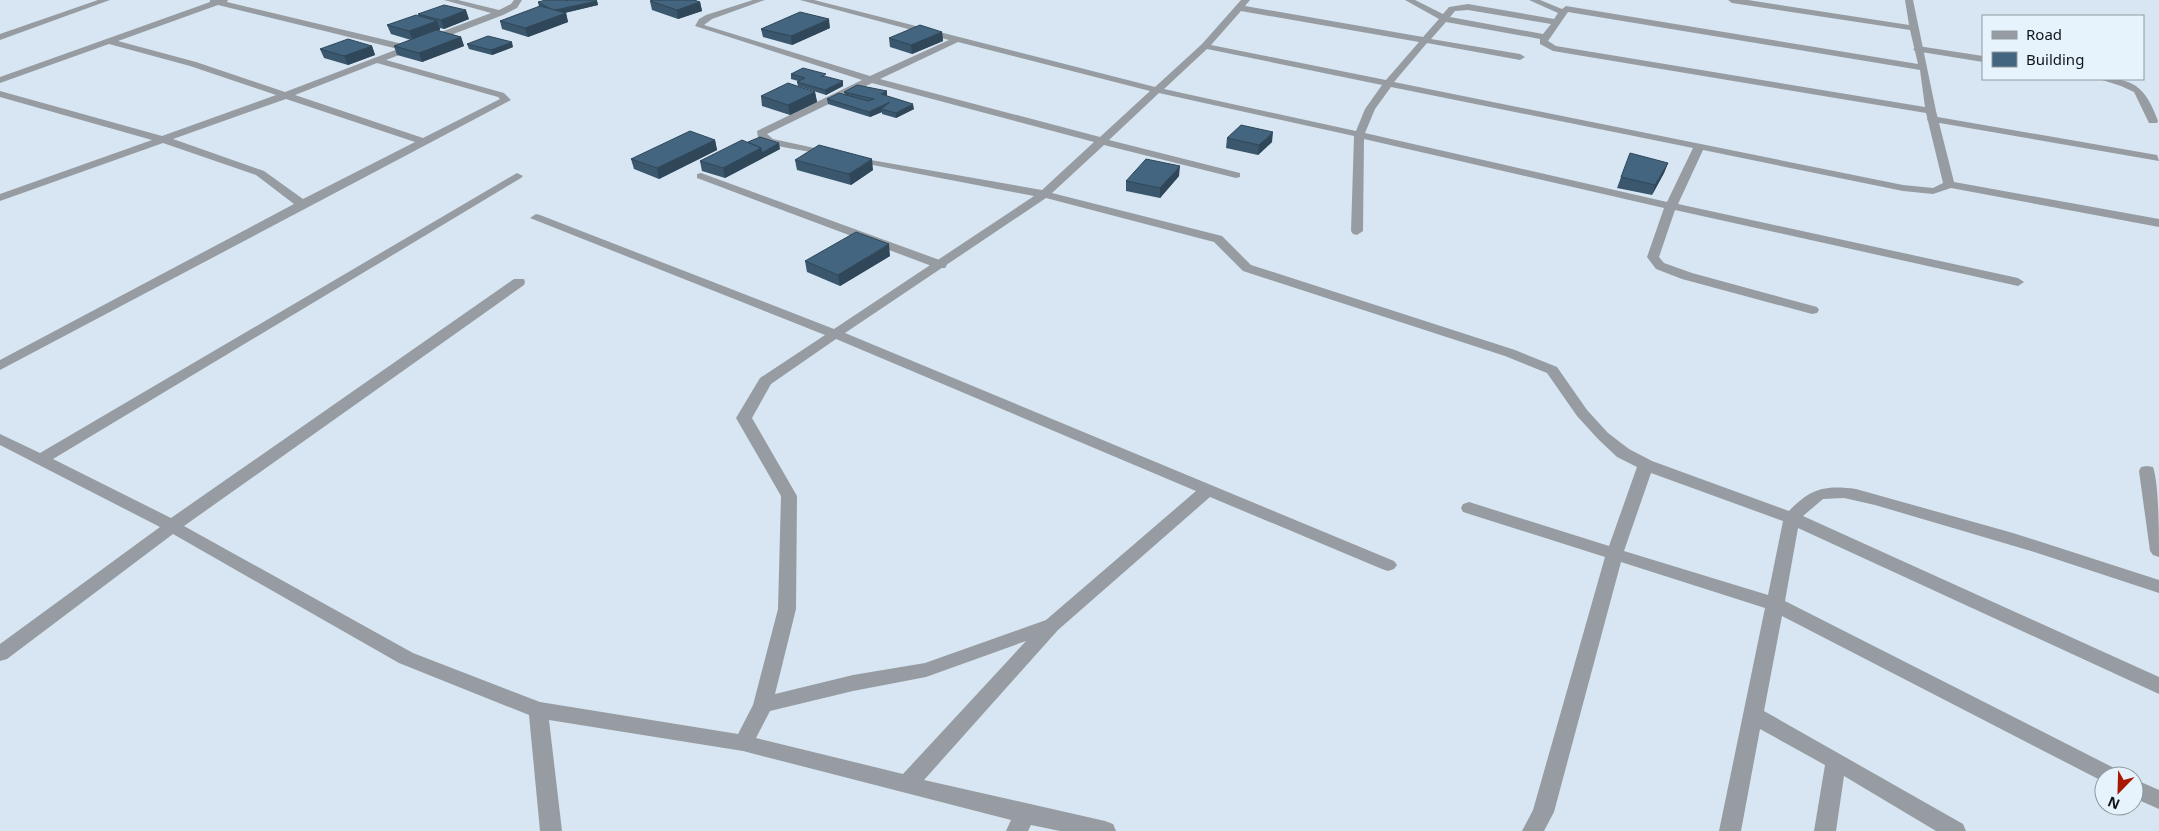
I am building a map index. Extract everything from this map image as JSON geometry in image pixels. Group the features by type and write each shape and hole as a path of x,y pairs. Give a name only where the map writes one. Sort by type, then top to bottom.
{"street":[{"path":"0,37 106,0"},
{"path":"207,0 221,1 406,48"},
{"path":"448,0 500,13"},
{"path":"0,198 286,95 500,13 514,6 518,0"},
{"path":"761,0 709,17 702,21 699,26 872,80 1236,175"},
{"path":"804,0 1157,90 2018,282"},
{"path":"1409,0 1445,19 1545,37"},
{"path":"1489,10 1495,0"},
{"path":"1533,0 1924,68"},
{"path":"1732,0 1914,28"},
{"path":"1909,0 1948,184"},
{"path":"0,80 221,1"},
{"path":"743,743 763,705 787,609 789,496 744,418 766,381 1044,194 1205,46 1244,4 1426,41 1520,57"},
{"path":"1357,231 1359,135 1370,109 1389,82 1455,7 1489,10 1556,22"},
{"path":"1566,7 1543,42 1553,48 1932,115 2157,158"},
{"path":"957,39 770,127 761,134 763,138 789,146 1044,194 1218,239 1248,268 1510,353 1552,370 1582,413 1603,436 1623,453 1646,465 1792,518 2159,686"},
{"path":"108,41 193,64 424,142"},
{"path":"1205,46 1903,188 1927,192 1942,190 1948,184"},
{"path":"1918,49 1982,59"},
{"path":"0,366 302,204 496,107 506,100 505,97 375,60"},
{"path":"2112,80 2120,81 2142,94 2152,121"},
{"path":"0,94 164,140 260,173 302,204"},
{"path":"1699,147 1671,206 1652,257 1660,266 1687,276 1812,310"},
{"path":"42,460 517,176"},
{"path":"701,176 941,265"},
{"path":"1948,184 2159,224"},
{"path":"536,218 835,334 1388,565"},
{"path":"0,654 172,526 519,282"},
{"path":"0,439 172,526 406,658 538,710 743,743 907,784 1021,822 1105,831"},
{"path":"1533,831 1543,812 1616,552 1646,465"},
{"path":"2147,471 2159,551"},
{"path":"907,784 1052,625 1208,490"},
{"path":"1730,831 1792,518 1810,499 1819,494 1834,493 1863,497 1966,524 2159,587"},
{"path":"1469,508 1616,552 1774,604 2094,767"},
{"path":"763,705 853,683 926,670 1052,625"},
{"path":"538,710 551,831"},
{"path":"1753,715 1955,831"},
{"path":"1825,831 1836,761"},
{"path":"2144,793 2159,800"}],"building":[{"path":"546,0 597,1 555,10 538,2"},
{"path":"694,0 700,2 677,10 650,1"},
{"path":"444,5 466,10 441,20 418,14"},
{"path":"540,6 566,13 525,28 500,21"},
{"path":"800,12 829,19 791,36 761,29"},
{"path":"416,15 437,21 409,31 387,25"},
{"path":"920,25 942,32 911,45 889,38"},
{"path":"436,30 461,37 419,53 394,46"},
{"path":"488,36 512,42 491,50 467,44"},
{"path":"348,39 372,46 344,56 320,49"},
{"path":"803,68 826,74 821,77 824,76 843,81 825,90 797,82 805,78 791,74"},
{"path":"788,83 815,92 788,105 761,96"},
{"path":"857,85 887,91 881,94 913,104 896,113 881,109 890,102 869,112 827,99 839,93 868,101 874,99 844,92"},
{"path":"1241,125 1273,132 1259,145 1227,138"},
{"path":"690,131 715,140 657,168 631,159"},
{"path":"760,137 779,143 762,153 761,148 748,142"},
{"path":"742,140 761,148 723,168 700,161"},
{"path":"819,145 872,159 849,174 795,160"},
{"path":"1630,153 1668,163 1655,185 1621,177"},
{"path":"1146,159 1180,166 1160,188 1126,181"},
{"path":"856,232 889,244 838,275 805,261"}]}
